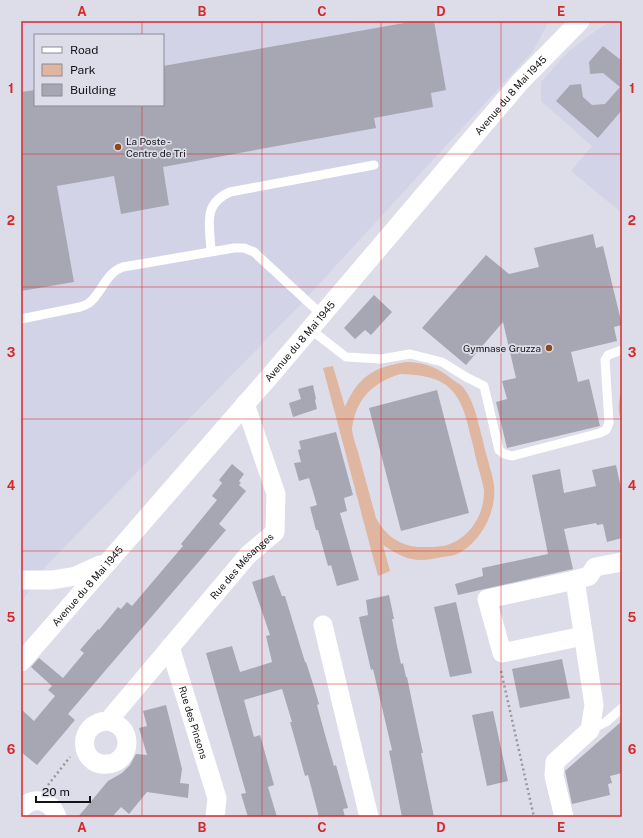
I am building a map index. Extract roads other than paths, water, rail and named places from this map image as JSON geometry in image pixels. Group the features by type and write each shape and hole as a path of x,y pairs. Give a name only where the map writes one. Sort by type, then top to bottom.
{"street":[{"name":"Avenue du 8 Mai 1945","path":"21,662 316,322 516,87 580,21"},
{"name":"Rue des Mésanges","path":"108,721 248,555 275,532 276,494 245,404"},
{"path":"21,580 52,580 76,576 108,560"},
{"path":"583,636 502,653 487,599 576,580 589,576 595,567 622,562"},
{"path":"564,817 554,776 555,762 590,730 594,705 576,580"},
{"path":"323,625 369,817"},
{"name":"Rue des Pinsons","path":"170,647 222,817"},
{"path":"102,721 108,721 116,724 122,729 127,738 127,747 119,760 112,764 104,764 93,761 86,751 84,740 91,727 102,721"},
{"name":"Rue des Pinsons","path":"216,817 217,798"},
{"path":"28,805 40,801 47,804 54,810 57,817"}],"lane":[{"path":"211,251 210,212 213,204 220,197 230,192 374,165"},
{"path":"21,319 80,307 89,303 110,275 123,267 211,251 244,248 254,252 346,357 381,359 410,354 442,362 484,386 499,450 504,454 512,456 600,433 606,430 609,423 605,360 608,355 622,350"},
{"path":"590,730 606,722 622,708"}],"place":[{"name":"La Poste - Centre de Tri","path":"118,147"},
{"name":"Gymnase Gruzza","path":"549,348"}]}
